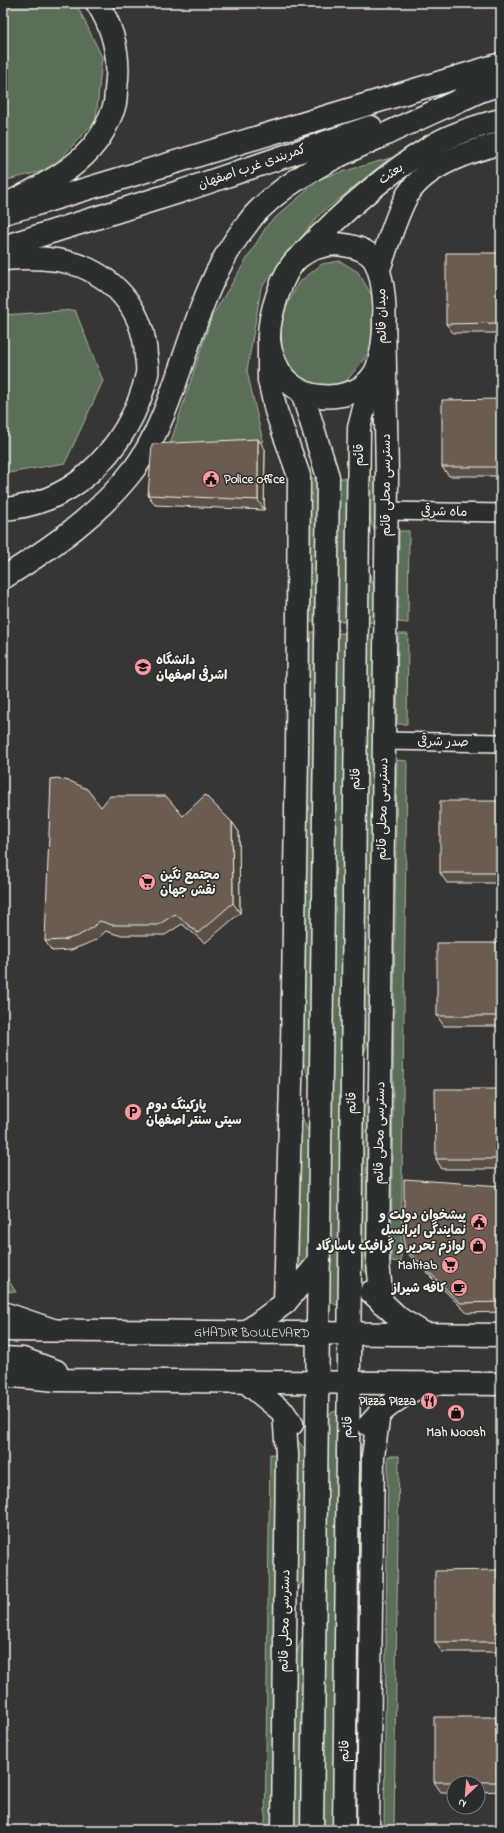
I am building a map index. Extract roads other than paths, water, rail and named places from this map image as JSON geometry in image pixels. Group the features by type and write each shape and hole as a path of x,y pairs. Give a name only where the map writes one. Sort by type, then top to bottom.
{"main road":[{"path":"3,206 47,184 66,171 87,155 104,133 115,104 117,70 115,40 98,3"},
{"name":"کمربندی غرب اصفهان","path":"3,213 501,64"},
{"name":"کمربندی غرب اصفهان","path":"3,247 182,191 501,84"},
{"path":"3,578 36,557 92,514 112,495 135,468 155,432 173,390 196,320 211,283 232,245 258,210 284,188 327,160 478,92"},
{"name":"بعثت","path":"300,257 333,221 364,194 431,146 473,128 501,120"},
{"name":"بعثت","path":"379,269 408,194 429,173 464,153 501,143"},
{"name":"میدان قائم","path":"336,244 349,246 370,255 379,269 384,316 382,351 372,377 364,385 353,392 341,396 315,396 302,392 282,375 275,364 269,339 284,277 290,266 311,250 323,245 336,244"},
{"path":"3,259 49,259 81,266 109,282 131,304 141,323 146,346 147,372 140,400 128,424 109,454 88,475 67,489 41,502 3,510"},
{"name":"دسترسی محلی قائم","path":"382,1303 378,1262 387,511 384,316"},
{"path":"269,339 269,380 276,411 299,476 297,753 292,1047 285,1303"},
{"name":"قائم","path":"344,1830 359,428 372,377"},
{"path":"302,392 328,477 312,1830"},
{"path":"359,505 386,603"},
{"path":"352,1124 381,1023"},
{"path":"292,1047 320,1147"},
{"path":"246,1332 285,1303 319,1262"},
{"path":"350,1263 364,1284 382,1303 400,1319 425,1334"},
{"path":"319,1293 323,1304 333,1310 343,1309 348,1306 350,1294"},
{"path":"3,1313 54,1330"},
{"name":"GHADIR BOULEVARD","path":"3,1330 318,1333 350,1335 501,1335"},
{"path":"3,1358 23,1359 68,1380"},
{"path":"3,1375 68,1380 318,1382 349,1384 501,1384"},
{"path":"3,1388 68,1380"},
{"path":"246,1382 284,1412 317,1454"},
{"path":"348,1455 363,1432 379,1413 398,1398 424,1384"},
{"path":"317,1423 321,1412 332,1406 338,1406 345,1411 348,1424"},
{"name":"دسترسی محلی قائم","path":"283,1830 287,1454 284,1412"},
{"path":"368,1830 372,1456 379,1413"},
{"path":"285,1667 316,1565"},
{"path":"347,1566 370,1670"}],"street":[{"name":"ماه شرقی","path":"387,511 501,513"},
{"name":"صدر شرقی","path":"384,741 501,743"}],"place":[{"name":"Police office","path":"211,479"},
{"name":"دانشگاه اشرفی اصفهان","path":"143,667"},
{"name":"مجتمع نگین نقش جهان","path":"147,882"},
{"name":"پارکینگ دوم سیتی سنتر اصفهان","path":"133,1112"},
{"name":"پیشخوان دولت و نمایندگی ایرانسل","path":"479,1222"},
{"name":"لوازم تحریر و گرافیک پاسارگاد","path":"478,1246"},
{"name":"Mahtab","path":"450,1265"},
{"name":"کافه شیراز","path":"459,1288"},
{"name":"Pizza Pizza","path":"429,1401"},
{"name":"Mah Noosh","path":"456,1413"}]}
